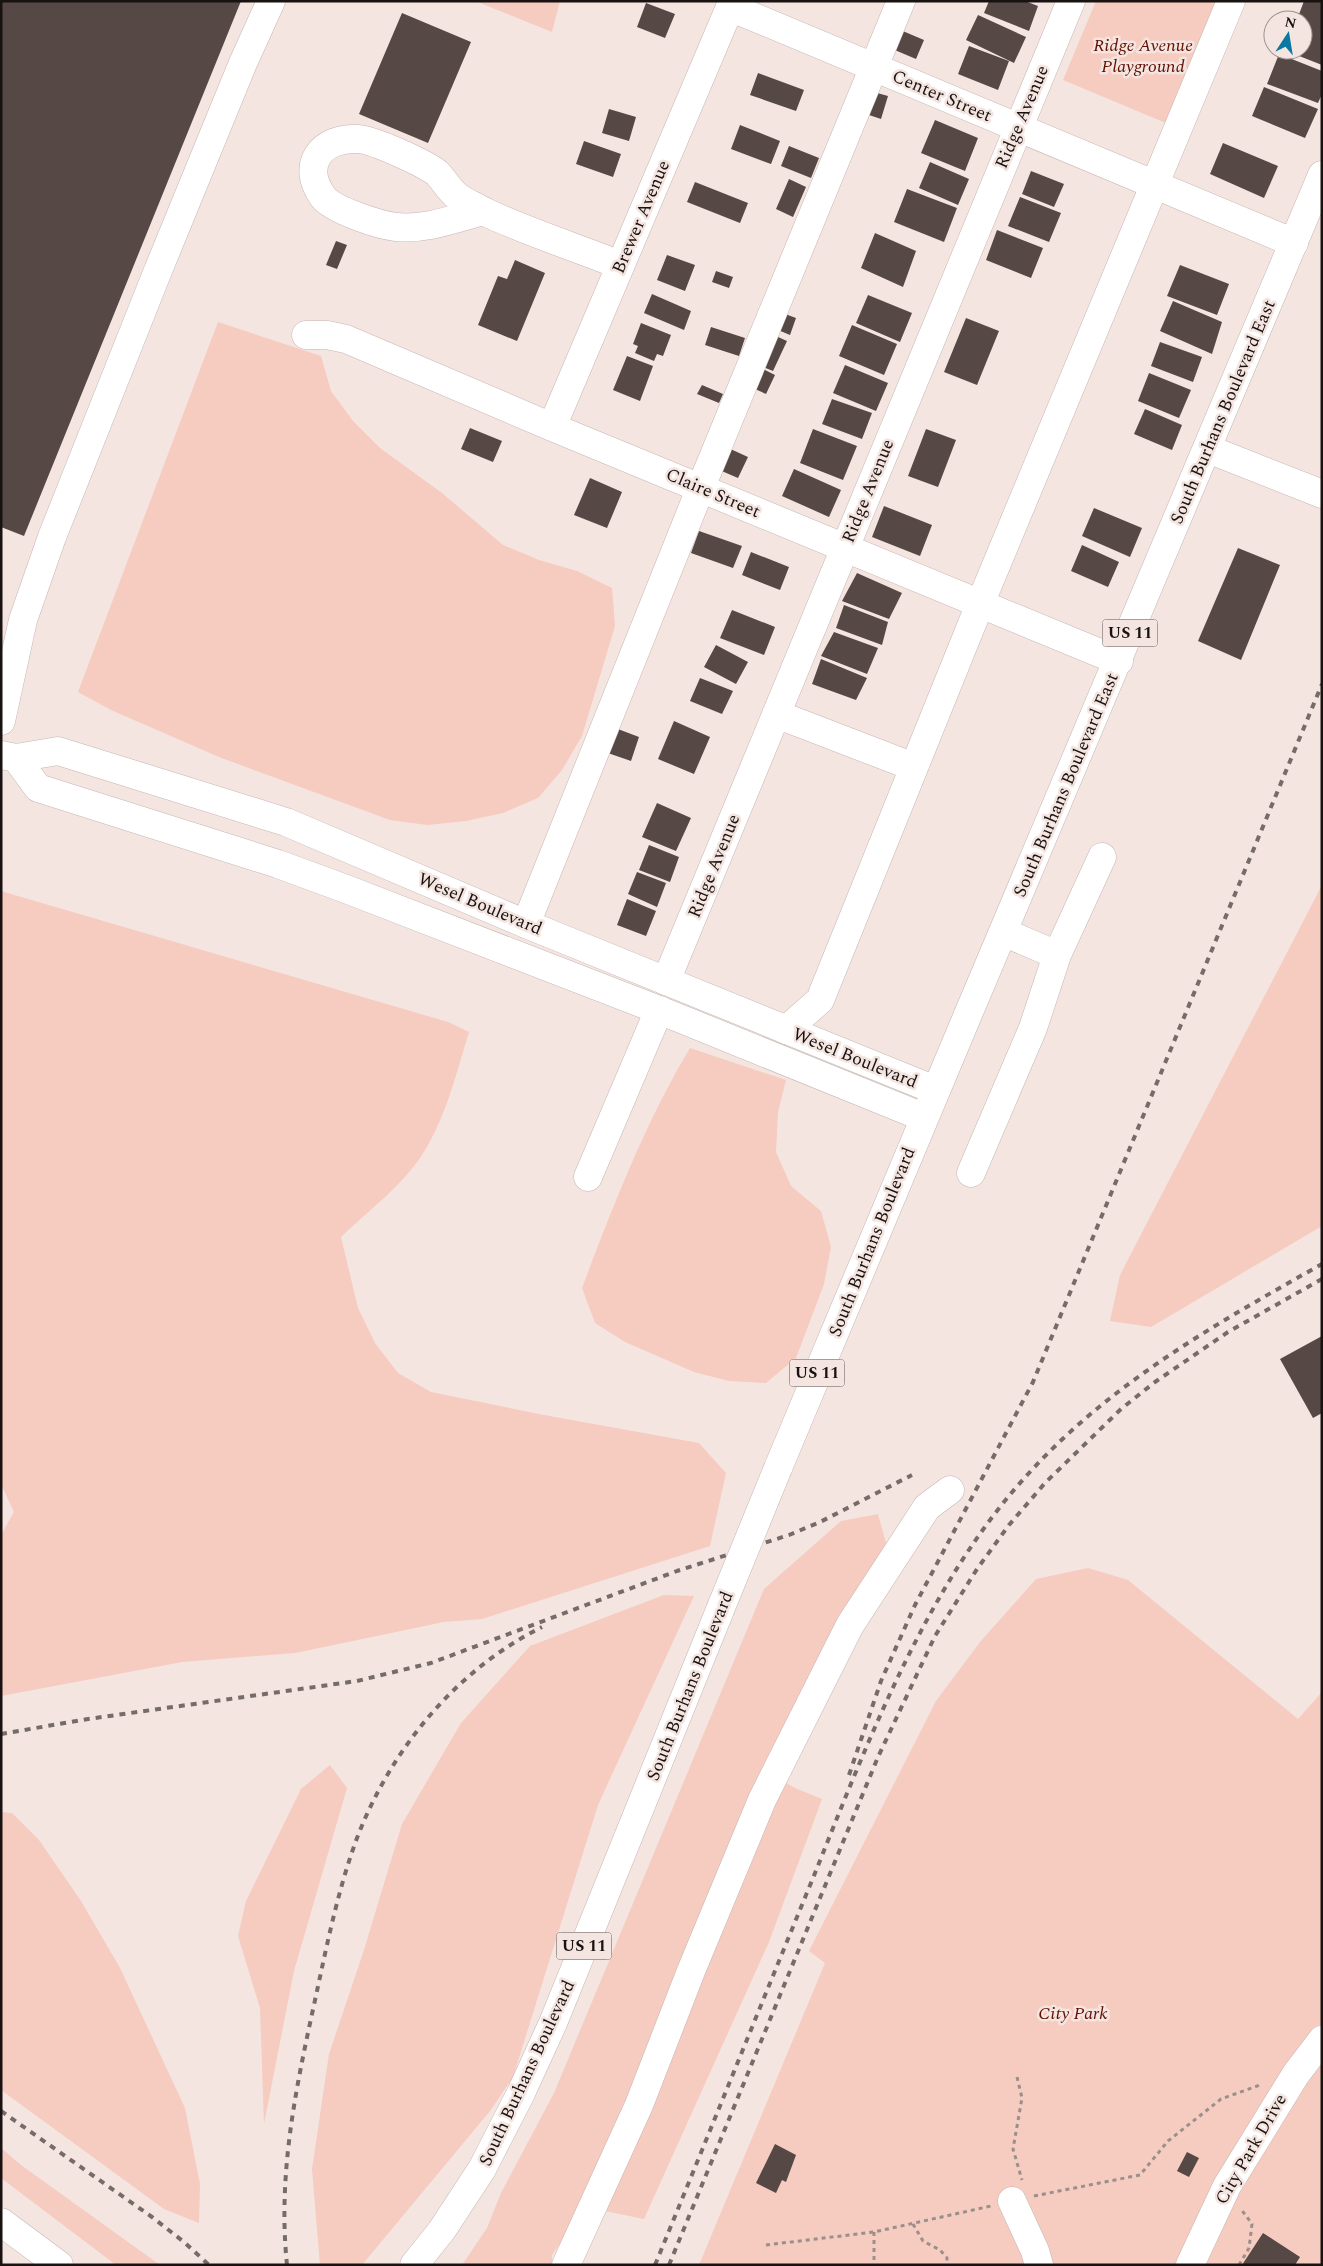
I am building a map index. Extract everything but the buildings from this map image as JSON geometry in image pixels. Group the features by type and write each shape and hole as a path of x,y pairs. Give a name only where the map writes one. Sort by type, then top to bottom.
{"main road":[{"path":"1,721 23,620 52,537 164,255 243,63 271,1"},
{"path":"526,924 700,487 901,1"},
{"name":"Ridge Avenue","path":"666,981 1071,1"},
{"path":"786,1030 820,1000 980,604 1231,1"},
{"name":"Center Street","path":"730,8 1294,243"},
{"name":"Brewer Avenue","path":"552,427 730,8"},
{"path":"484,211 419,227 382,224 334,206 324,198 313,174 314,163 320,152 329,142 344,138 362,139 419,162 438,174 457,196 484,211 620,265"},
{"name":"South Burhans Boulevard East","path":"935,1090 1119,661 1322,175"},
{"name":"Claire Street","path":"306,335 327,335 346,339 552,427 1119,661"},
{"path":"1208,449 1322,494"},
{"path":"776,714 914,767"},
{"name":"Wesel Boulevard","path":"9,756 58,751 286,822 526,924 935,1090"},
{"name":"Wesel Boulevard","path":"9,756 38,788 278,864 659,1010 923,1117"},
{"path":"971,1173 1033,1028 1057,955 1102,857"},
{"path":"1003,932 1057,955"},
{"path":"588,1177 659,1010"},
{"name":"South Burhans Boulevard","path":"414,2265 442,2230 482,2169 521,2093 553,2023 778,1468 935,1090"},
{"path":"566,2265 640,2105 691,1971 762,1800 850,1626 927,1507 950,1490"},
{"name":"City Park Drive","path":"1190,2265 1232,2176 1296,2074 1322,2040"},
{"path":"1019,2200 1039,2265"},
{"path":"1,2222 59,2265"}],"path":[{"path":"1017,2077 1022,2098 1013,2149 1019,2200"},
{"path":"766,2245 874,2232 1140,2174 1168,2141 1221,2099 1265,2083"},
{"path":"1232,2176 1234,2199 1252,2224 1249,2248 1239,2265"},
{"path":"913,2224 922,2241 940,2250 947,2258 947,2265"},
{"path":"874,2232 874,2265"}],"green space":[{"path":"475,1 560,1 552,32"},
{"name":"Ridge Avenue Playground","path":"1096,1 1225,1 1173,126 1063,80"},
{"path":"218,322 321,356 331,391 353,421 380,448 442,493 503,545 539,560 577,571 612,588 615,626 582,736 562,770 538,798 503,813 466,821 427,825 390,820 219,757 111,710 78,692"},
{"path":"1322,885 1322,1226 1151,1327 1110,1321 1120,1275"},
{"path":"1,891 448,1022 469,1032 444,1111 422,1155 395,1188 341,1237 358,1308 375,1343 398,1373 431,1392 699,1443 726,1473 710,1546 482,1619 444,1622 295,1653 182,1662 1,1696 1,1535 14,1512 1,1484"},
{"path":"690,1048 786,1080 778,1112 776,1152 791,1186 821,1211 831,1247 824,1284 796,1358 766,1383 729,1381 694,1372 625,1342 595,1323 582,1288 644,1135"},
{"path":"878,1514 887,1547 764,1770 795,1788 822,1799 769,1942 644,2219 585,2207 552,2255 552,2265 462,2265 487,2228 501,2193 554,2093 764,1589 841,1521"},
{"name":"City Park","path":"1088,1568 1128,1580 1298,1719 1322,1692 1322,2265 699,2265 825,1963 809,1951 936,1701 980,1642 1036,1579"},
{"path":"664,1595 694,1596 598,1805 513,2077 490,2111 362,2265 320,2265 312,2169 329,2054 363,1953 402,1824 461,1723 530,1646"},
{"path":"330,1765 347,1788 294,1971 264,2124 260,2008 238,1936 246,1901 301,1789"},
{"path":"1,1812 12,1813 39,1840 81,1901 120,1968 185,2108 200,2184 199,2223 164,2209 1,2090"},
{"path":"1,2148 21,2165 160,2265 116,2265 1,2178"}],"railway":[{"path":"849,1775 881,1681 915,1605 1033,1382 1322,684"},
{"path":"655,2265 879,1718 931,1613 960,1563 993,1516 1029,1473 1095,1411 1130,1383 1205,1332 1322,1264"},
{"path":"669,2265 878,1757 935,1636 977,1569 1009,1525 1045,1483 1121,1409 1155,1382 1228,1332 1322,1279"},
{"path":"1,1734 88,1719 357,1681 431,1663 677,1571 789,1535 820,1522 912,1475"},
{"path":"287,2265 285,2233 286,2170 294,2107 305,2045 332,1925 343,1881 357,1838 371,1805 388,1774 408,1743 430,1715 455,1689 482,1666 511,1645 542,1627"},
{"path":"1,2111 152,2217 209,2265"}]}
